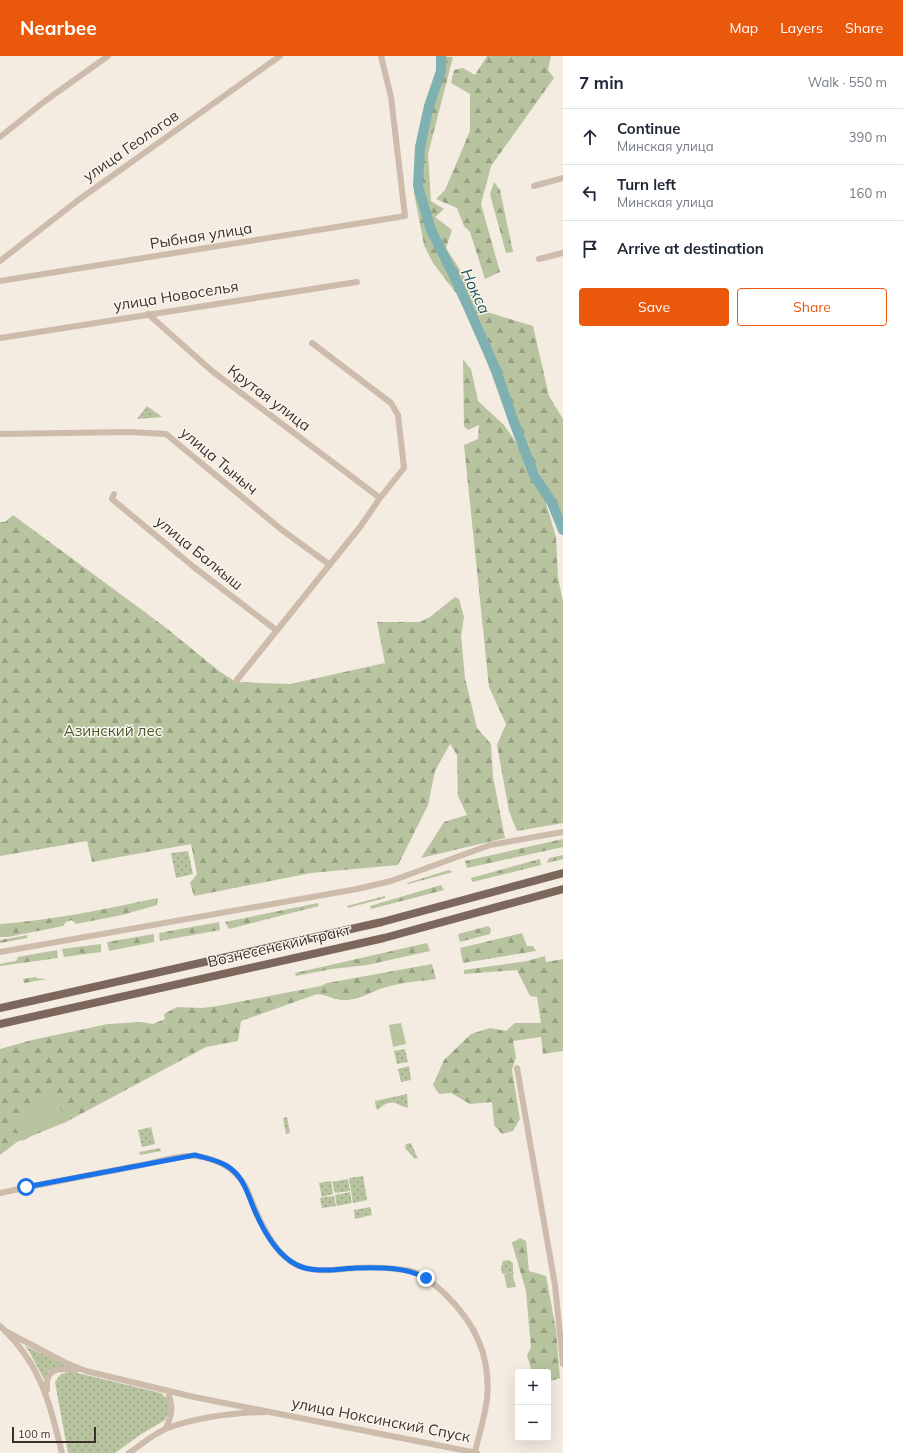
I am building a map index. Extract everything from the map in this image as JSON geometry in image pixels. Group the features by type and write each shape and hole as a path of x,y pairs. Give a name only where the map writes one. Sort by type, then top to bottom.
{"main road":[{"name":"Вознесенский тракт","path":"0,1008 382,922 563,873"},
{"name":"Вознесенский тракт","path":"0,1024 384,938 563,889"}],"street":[{"path":"0,137 45,100 108,56"},
{"name":"улица Геологов","path":"0,262 77,201 280,56"},
{"name":"Рыбная улица","path":"0,281 405,216 391,97 381,56"},
{"path":"534,186 563,178"},
{"path":"539,259 563,253"},
{"name":"улица Новоселья","path":"0,338 357,282"},
{"name":"Крутая улица","path":"148,314 212,371 380,498"},
{"path":"237,680 360,527 380,498 404,468 398,414 384,396 312,343"},
{"name":"улица Тыныч","path":"0,434 130,432 166,434 282,530 330,565"},
{"name":"улица Балкыш","path":"114,494 112,499 195,568 276,630"},
{"path":"0,952 391,881 490,845 563,832"},
{"path":"517,1068 555,1285 563,1364"},
{"path":"0,1193 195,1155 227,1166 238,1174 244,1184 260,1223 273,1244 294,1263 302,1268 327,1270 369,1268 414,1272 437,1286 464,1315 478,1337 487,1370 487,1399 476,1453"},
{"name":"улица Ноксинский Спуск","path":"0,1326 23,1349 44,1386 62,1453"},
{"name":"улица Ноксинский Спуск","path":"7,1332 66,1363 86,1371"},
{"name":"улица Ноксинский Спуск","path":"48,1399 48,1376 53,1371 64,1368 86,1371 167,1390 476,1453"},
{"path":"166,1428 172,1415 173,1404 167,1390"},
{"name":"улица Ноксинский Спуск","path":"129,1453 166,1428 204,1418 240,1413 280,1413"}],"green space":[{"path":"438,56 453,57 428,154 431,201 444,209 435,217 452,230 446,248 487,312 533,326 549,396 563,419 563,516 507,415 474,328 456,293 433,263 424,245 414,193 418,147 428,103 438,72"},
{"path":"487,56 551,56 548,70 554,78 491,166 481,204 500,272 485,279 470,232 464,226 457,208 436,199 445,190 470,131 470,94 451,83 454,70 463,68 475,75"},
{"path":"494,182 500,190 513,252 506,253 490,194"},
{"path":"463,360 471,369 478,401 504,425 529,461 540,483 556,537 558,577 563,602 563,823 517,831 509,811 497,745 506,724 489,687 464,445 478,439 479,425 468,430 464,426"},
{"path":"147,406 162,417 137,419"},
{"name":"Азинский лес","path":"13,515 165,627 219,671 236,682 290,684 385,663 377,622 420,622 430,617 455,597 459,599 464,617 461,636 465,678 477,728 491,744 493,777 505,838 421,858 444,822 467,815 458,796 457,755 450,744 435,771 428,805 398,865 311,873 194,896 190,883 197,874 191,844 92,862 87,841 0,856 0,522 5,522"},
{"path":"563,839 563,847 467,868 465,861"},
{"path":"188,851 193,874 176,878 171,853"},
{"path":"563,855 563,859 547,863 549,858"},
{"path":"540,859 541,865 472,882 471,878"},
{"path":"449,870 453,872 408,884 407,883"},
{"path":"441,885 444,890 371,909 370,906"},
{"path":"385,896 385,898 348,908 347,906"},
{"path":"158,898 157,905 122,915 76,924 72,920 66,922 63,926 8,937 0,937 0,924 60,917"},
{"path":"318,903 319,906 229,929 225,922"},
{"path":"219,922 220,930 160,941 159,933"},
{"path":"488,926 491,929 490,934 460,942 458,934"},
{"path":"522,933 527,946 533,946 536,951 463,963 460,948"},
{"path":"154,934 154,942 109,951 107,942"},
{"path":"28,935 27,938 0,943 0,940"},
{"path":"427,943 430,951 367,965 332,969 296,976 295,973"},
{"path":"101,944 101,952 64,957 62,949"},
{"path":"57,950 58,958 0,966 0,964 16,961 18,957"},
{"path":"545,956 546,962 563,959 563,1051 543,1054 541,1037 513,1041 516,1057 512,1070 520,1119 513,1131 502,1134 494,1125 492,1102 470,1104 451,1093 439,1094 433,1085 444,1060 471,1034 490,1028 506,1031 515,1023 541,1023 537,997 530,996 517,970 464,974 464,970 527,961"},
{"path":"432,964 436,979 385,987 358,998 347,1000 339,1000 317,994 241,1021 238,1041 206,1047 66,1122 17,1142 0,1155 0,1049 32,1040 108,1024 142,1022 153,1024 165,1019 164,1014 177,1007 202,1008 217,1006 321,986 327,983"},
{"path":"36,977 47,979 24,983 23,979"},
{"path":"401,1023 406,1044 393,1047 389,1025"},
{"path":"405,1049 408,1062 397,1064 394,1051"},
{"path":"409,1066 411,1080 401,1082 398,1069"},
{"path":"51,1094 65,1116 23,1141 11,1121"},
{"path":"407,1094 408,1108 396,1103 390,1103 382,1106 378,1110 376,1108 375,1101"},
{"path":"287,1117 290,1133 286,1134 283,1118"},
{"path":"151,1127 155,1144 142,1147 138,1130"},
{"path":"411,1143 418,1159 414,1158 405,1148 406,1144"},
{"path":"160,1148 161,1151 140,1155 139,1152"},
{"path":"363,1176 367,1200 353,1203 349,1178"},
{"path":"348,1179 350,1191 335,1193 332,1182"},
{"path":"331,1181 333,1194 322,1197 319,1183"},
{"path":"350,1192 352,1203 337,1206 335,1195"},
{"path":"334,1196 336,1206 322,1208 320,1198"},
{"path":"370,1207 372,1215 355,1219 354,1210"},
{"path":"520,1238 526,1241 529,1271 546,1276 556,1330 560,1378 551,1381 551,1369 531,1369 527,1355 531,1348 526,1291 512,1243"},
{"path":"508,1260 513,1263 513,1272 502,1274 501,1267 503,1261"},
{"path":"514,1272 513,1277 516,1287 507,1288 504,1274"},
{"path":"25,1346 68,1366 49,1370 45,1381"},
{"path":"69,1371 161,1393 169,1401 169,1412 165,1420 140,1435 115,1453 68,1453 55,1382 60,1375"}],"waterway":[{"name":"Нокса","path":"441,56 441,71 429,106 420,147 418,186 431,230 458,284 496,370 534,475 552,503 563,530"}],"route":[{"path":"26,1187 195,1155 218,1162 227,1166 238,1174 245,1185 260,1223 273,1244 294,1263 302,1268 327,1270 369,1268 406,1270 426,1278"}]}
